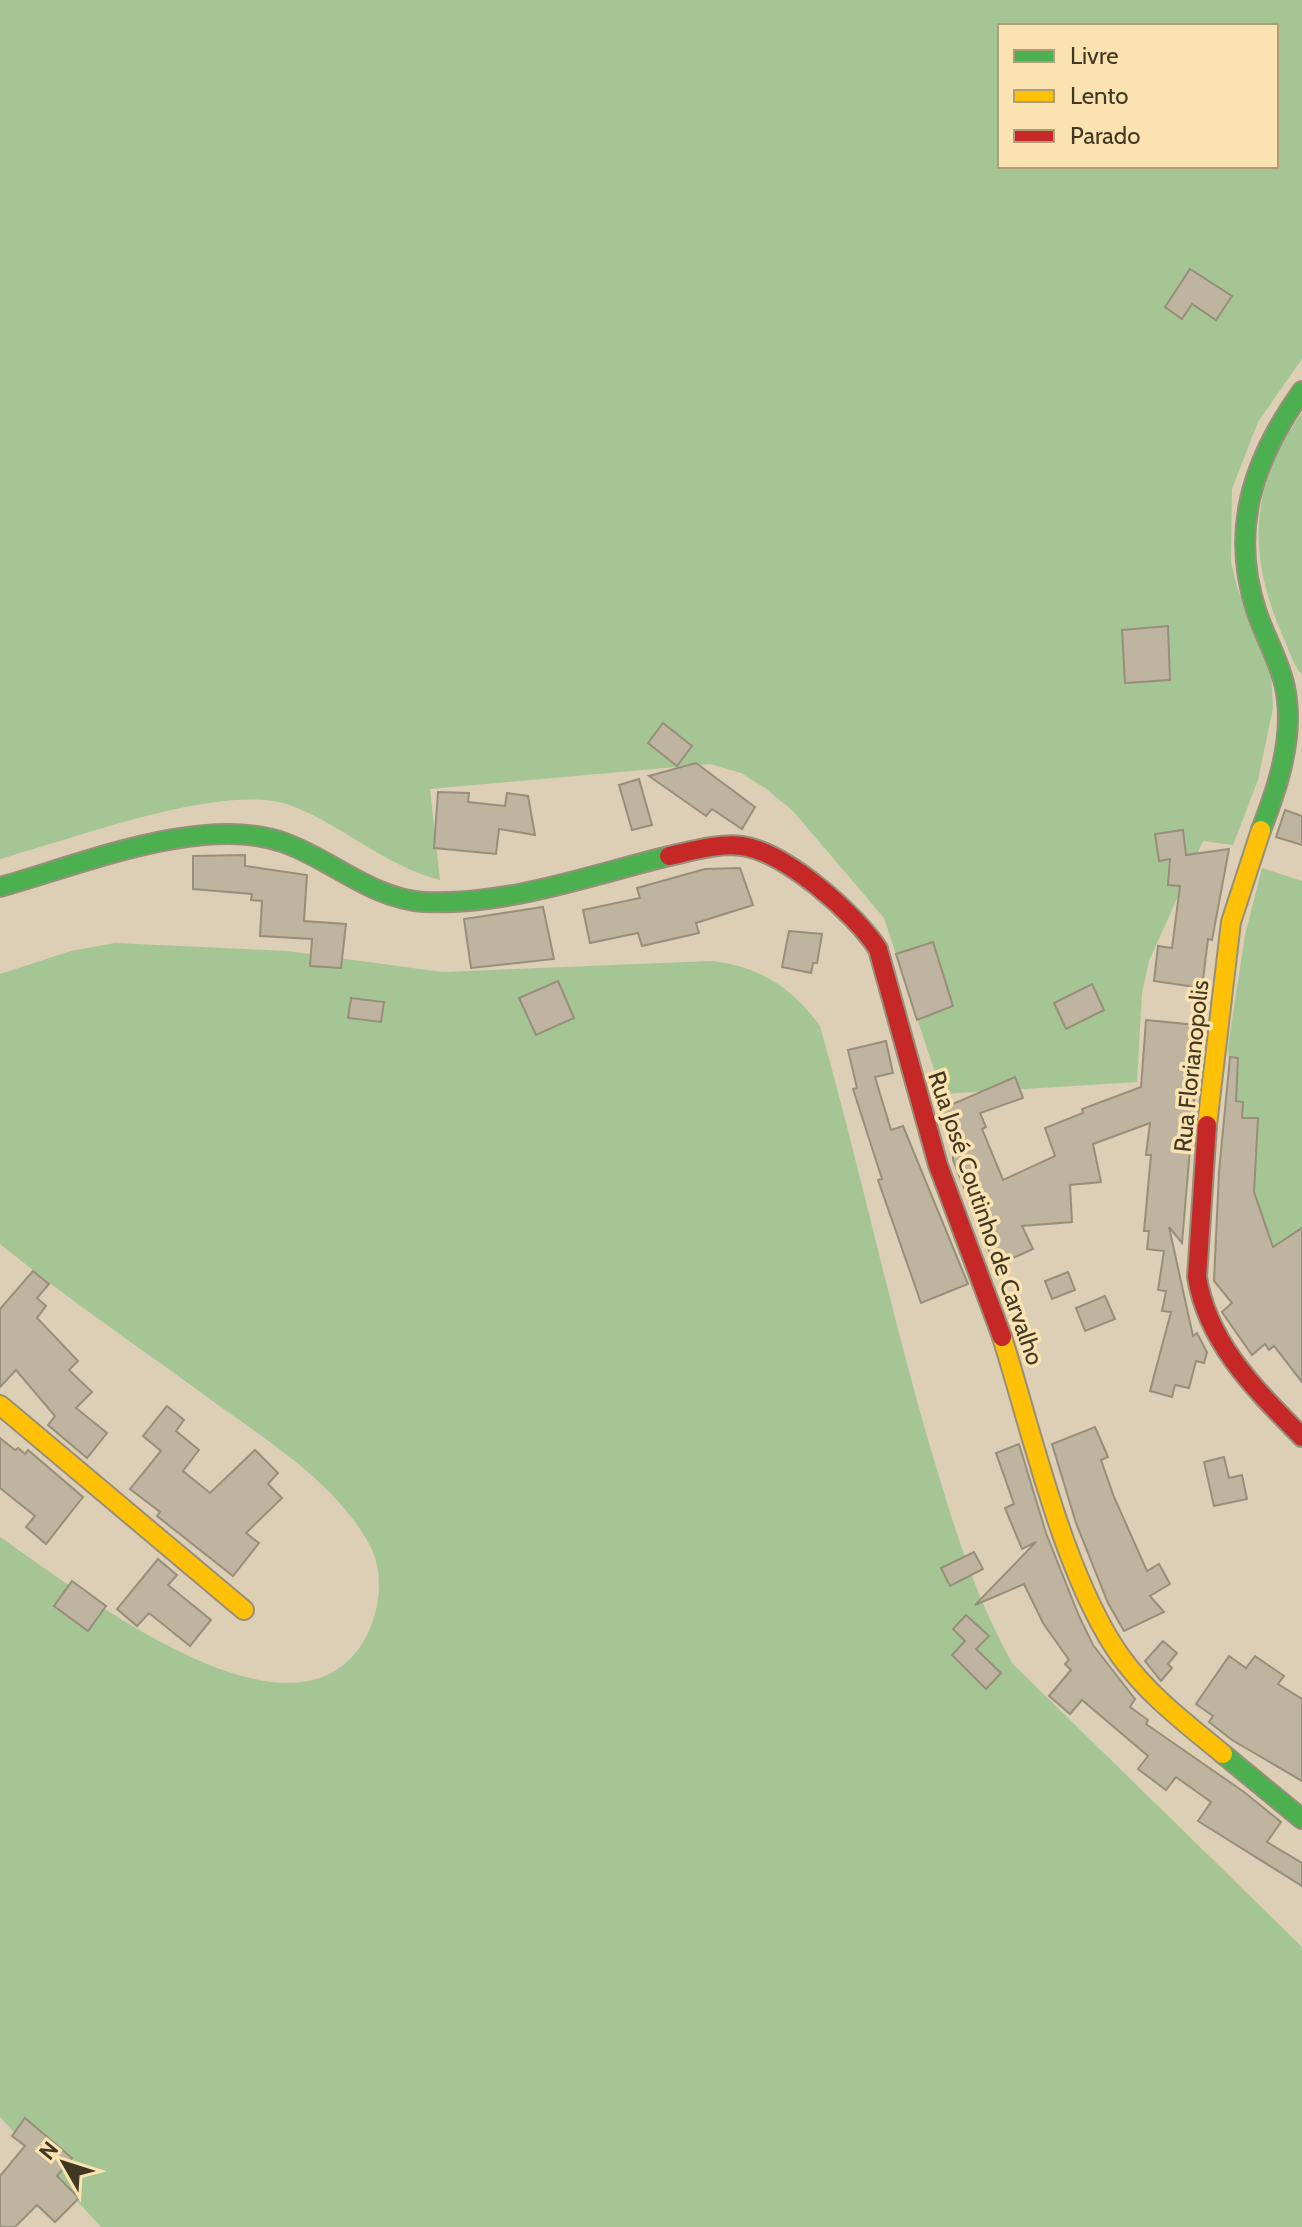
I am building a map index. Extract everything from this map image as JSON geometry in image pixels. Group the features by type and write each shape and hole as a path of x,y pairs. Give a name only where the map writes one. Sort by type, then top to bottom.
{"street":[{"name":"Rua Florianopolis","path":"1302,391 1263,449 1246,505 1249,585 1282,673 1288,703 1286,745 1236,907 1227,947 1212,1068 1197,1277 1199,1300 1207,1320 1254,1384 1302,1437"},
{"name":"Rua José Coutinho de Carvalho","path":"0,887 195,837 249,834 269,837 304,851 396,897 428,902 518,890 710,848 742,846 763,853 840,906 864,928 878,949 933,1150 990,1297 1061,1528 1094,1610 1120,1656 1152,1695 1302,1819"},
{"path":"0,1405 244,1610"}],"green space":[{"path":"0,0 1302,0 1302,359 1258,422 1232,489 1231,562 1237,587 1271,670 1273,708 1258,780 1233,845 1203,841 1149,961 1142,993 1137,1082 942,1094 884,918 793,811 741,773 710,764 430,789 440,880 383,856 311,814 264,800 190,806 0,859"},
{"path":"1302,413 1302,675 1290,655 1270,603 1259,546 1259,519 1272,466"},
{"path":"1262,868 1302,881 1302,1292 1257,1233 1240,1195 1228,1047 1245,935"},
{"path":"115,943 287,951 442,972 711,961 759,973 798,1000 820,1026 914,1391 946,1501 974,1582 1012,1663 1302,1947 1302,2227 101,2227 0,2117 0,1537 130,1625 185,1654 239,1675 290,1683 333,1672 366,1637 375,1615 379,1591 377,1567 369,1544 339,1502 320,1483 279,1448 79,1305 0,1244 0,974 71,951"}],"building":[{"path":"1190,269 1232,296 1216,320 1192,304 1182,319 1165,307"},
{"path":"1168,626 1170,680 1125,683 1122,630"},
{"path":"663,723 692,746 677,766 648,743"},
{"path":"696,763 755,807 742,829 712,809 706,816 649,776"},
{"path":"639,779 652,825 632,830 619,785"},
{"path":"438,792 469,793 468,802 505,806 507,793 528,796 535,835 499,829 496,854 434,848"},
{"path":"1285,810 1302,816 1302,845 1276,837"},
{"path":"1183,830 1186,855 1229,849 1212,940 1208,939 1202,988 1154,981 1158,946 1172,948 1180,886 1168,885 1170,859 1159,861 1155,834"},
{"path":"245,855 245,866 307,875 304,921 346,924 341,968 310,966 312,939 260,936 262,901 251,900 252,894 193,889 193,856"},
{"path":"740,868 753,905 696,923 699,933 642,946 638,933 590,943 583,910 640,898 637,888 705,869"},
{"path":"543,907 554,959 471,968 464,919"},
{"path":"789,931 822,934 817,963 813,963 811,973 782,967"},
{"path":"933,942 953,1006 917,1020 896,954"},
{"path":"558,981 574,1018 536,1035 519,998"},
{"path":"1092,984 1104,1010 1066,1029 1054,1003"},
{"path":"351,998 384,1002 381,1022 348,1018"},
{"path":"1146,1020 1196,1025 1193,1055 1198,1055 1182,1243 1169,1227 1193,1336 1197,1333 1207,1352 1204,1363 1196,1361 1189,1388 1175,1385 1172,1397 1150,1391 1171,1312 1162,1311 1166,1291 1158,1290 1164,1251 1147,1249 1149,1231 1144,1231 1151,1155 1146,1155 1150,1123 1093,1144 1101,1182 1070,1185 1072,1222 1022,1226 1033,1249 995,1266 953,1160 953,1150 939,1110 1015,1077 1023,1098 980,1113 986,1127 982,1129 1003,1180 1055,1156 1045,1128 1083,1113 1082,1109 1141,1087"},
{"path":"886,1041 893,1073 875,1077 891,1130 903,1126 968,1284 921,1303 878,1180 882,1179 853,1089 857,1088 848,1050"},
{"path":"1230,1057 1238,1058 1236,1101 1243,1102 1242,1118 1258,1118 1254,1192 1273,1247 1302,1228 1302,1382 1274,1346 1269,1350 1265,1344 1252,1355 1222,1312 1232,1303 1214,1281 1219,1172"},
{"path":"33,1271 49,1284 37,1298 46,1306 37,1318 78,1361 69,1370 92,1392 76,1408 107,1433 87,1458 48,1425 55,1416 16,1370 0,1387 0,1309"},
{"path":"1068,1272 1075,1290 1052,1299 1045,1281"},
{"path":"1105,1296 1115,1319 1085,1331 1076,1308"},
{"path":"167,1406 184,1420 176,1431 199,1450 183,1471 210,1493 255,1450 278,1473 268,1484 282,1498 246,1533 259,1543 233,1576 157,1516 160,1512 130,1489 161,1451 143,1436"},
{"path":"1095,1427 1108,1457 1101,1460 1114,1497 1147,1571 1159,1564 1170,1584 1150,1596 1164,1612 1124,1631 1108,1603 1076,1523 1052,1444"},
{"path":"0,1438 15,1450 18,1448 25,1454 28,1450 83,1497 46,1544 26,1527 35,1516 0,1488"},
{"path":"1019,1444 1046,1533 1079,1616 1093,1645 1135,1699 1130,1707 1148,1720 1146,1724 1244,1792 1281,1822 1267,1842 1302,1863 1302,1886 1198,1821 1211,1802 1176,1777 1166,1790 1138,1769 1148,1756 1082,1700 1070,1714 1049,1696 1071,1670 1065,1664 1069,1660 1043,1623 1024,1584 975,1605 1036,1542 1022,1549 1005,1508 1014,1504 996,1453"},
{"path":"1224,1457 1229,1478 1242,1475 1247,1499 1214,1506 1204,1462"},
{"path":"974,1552 983,1569 950,1586 941,1568"},
{"path":"158,1559 177,1575 168,1585 211,1620 190,1646 149,1613 137,1626 117,1609"},
{"path":"72,1581 106,1606 88,1631 54,1606"},
{"path":"966,1615 989,1636 976,1649 1001,1673 986,1689 952,1655 965,1641 953,1629"},
{"path":"1163,1641 1177,1653 1168,1664 1172,1668 1161,1681 1145,1661"},
{"path":"1229,1656 1246,1668 1255,1656 1284,1676 1278,1684 1302,1699 1302,1781 1232,1740 1209,1722 1213,1716 1196,1704"},
{"path":"25,2118 72,2158 57,2176 79,2198 55,2222 37,2205 15,2227 0,2227 0,2176 25,2146 12,2136"}],"traffic: fast":[{"path":"1261,830 1282,766 1288,717 1282,677 1257,613 1249,582 1245,553 1246,524 1251,497 1270,443 1302,391"},
{"path":"0,887 142,846 218,834 253,835 285,843 387,894 424,902 455,902 517,894 669,856"},
{"path":"1223,1754 1302,1819"}],"traffic: slow":[{"path":"1207,1125 1231,922 1261,830"},
{"path":"1002,1337 1051,1503 1066,1546 1101,1624 1121,1657 1144,1684 1223,1754"},
{"path":"0,1405 244,1610"}],"traffic: jam":[{"path":"669,856 724,846 742,846 759,851 818,886 853,919 878,949 938,1165 1002,1337"},
{"path":"1207,1125 1197,1277 1203,1301 1212,1324 1236,1364 1302,1437"}]}
